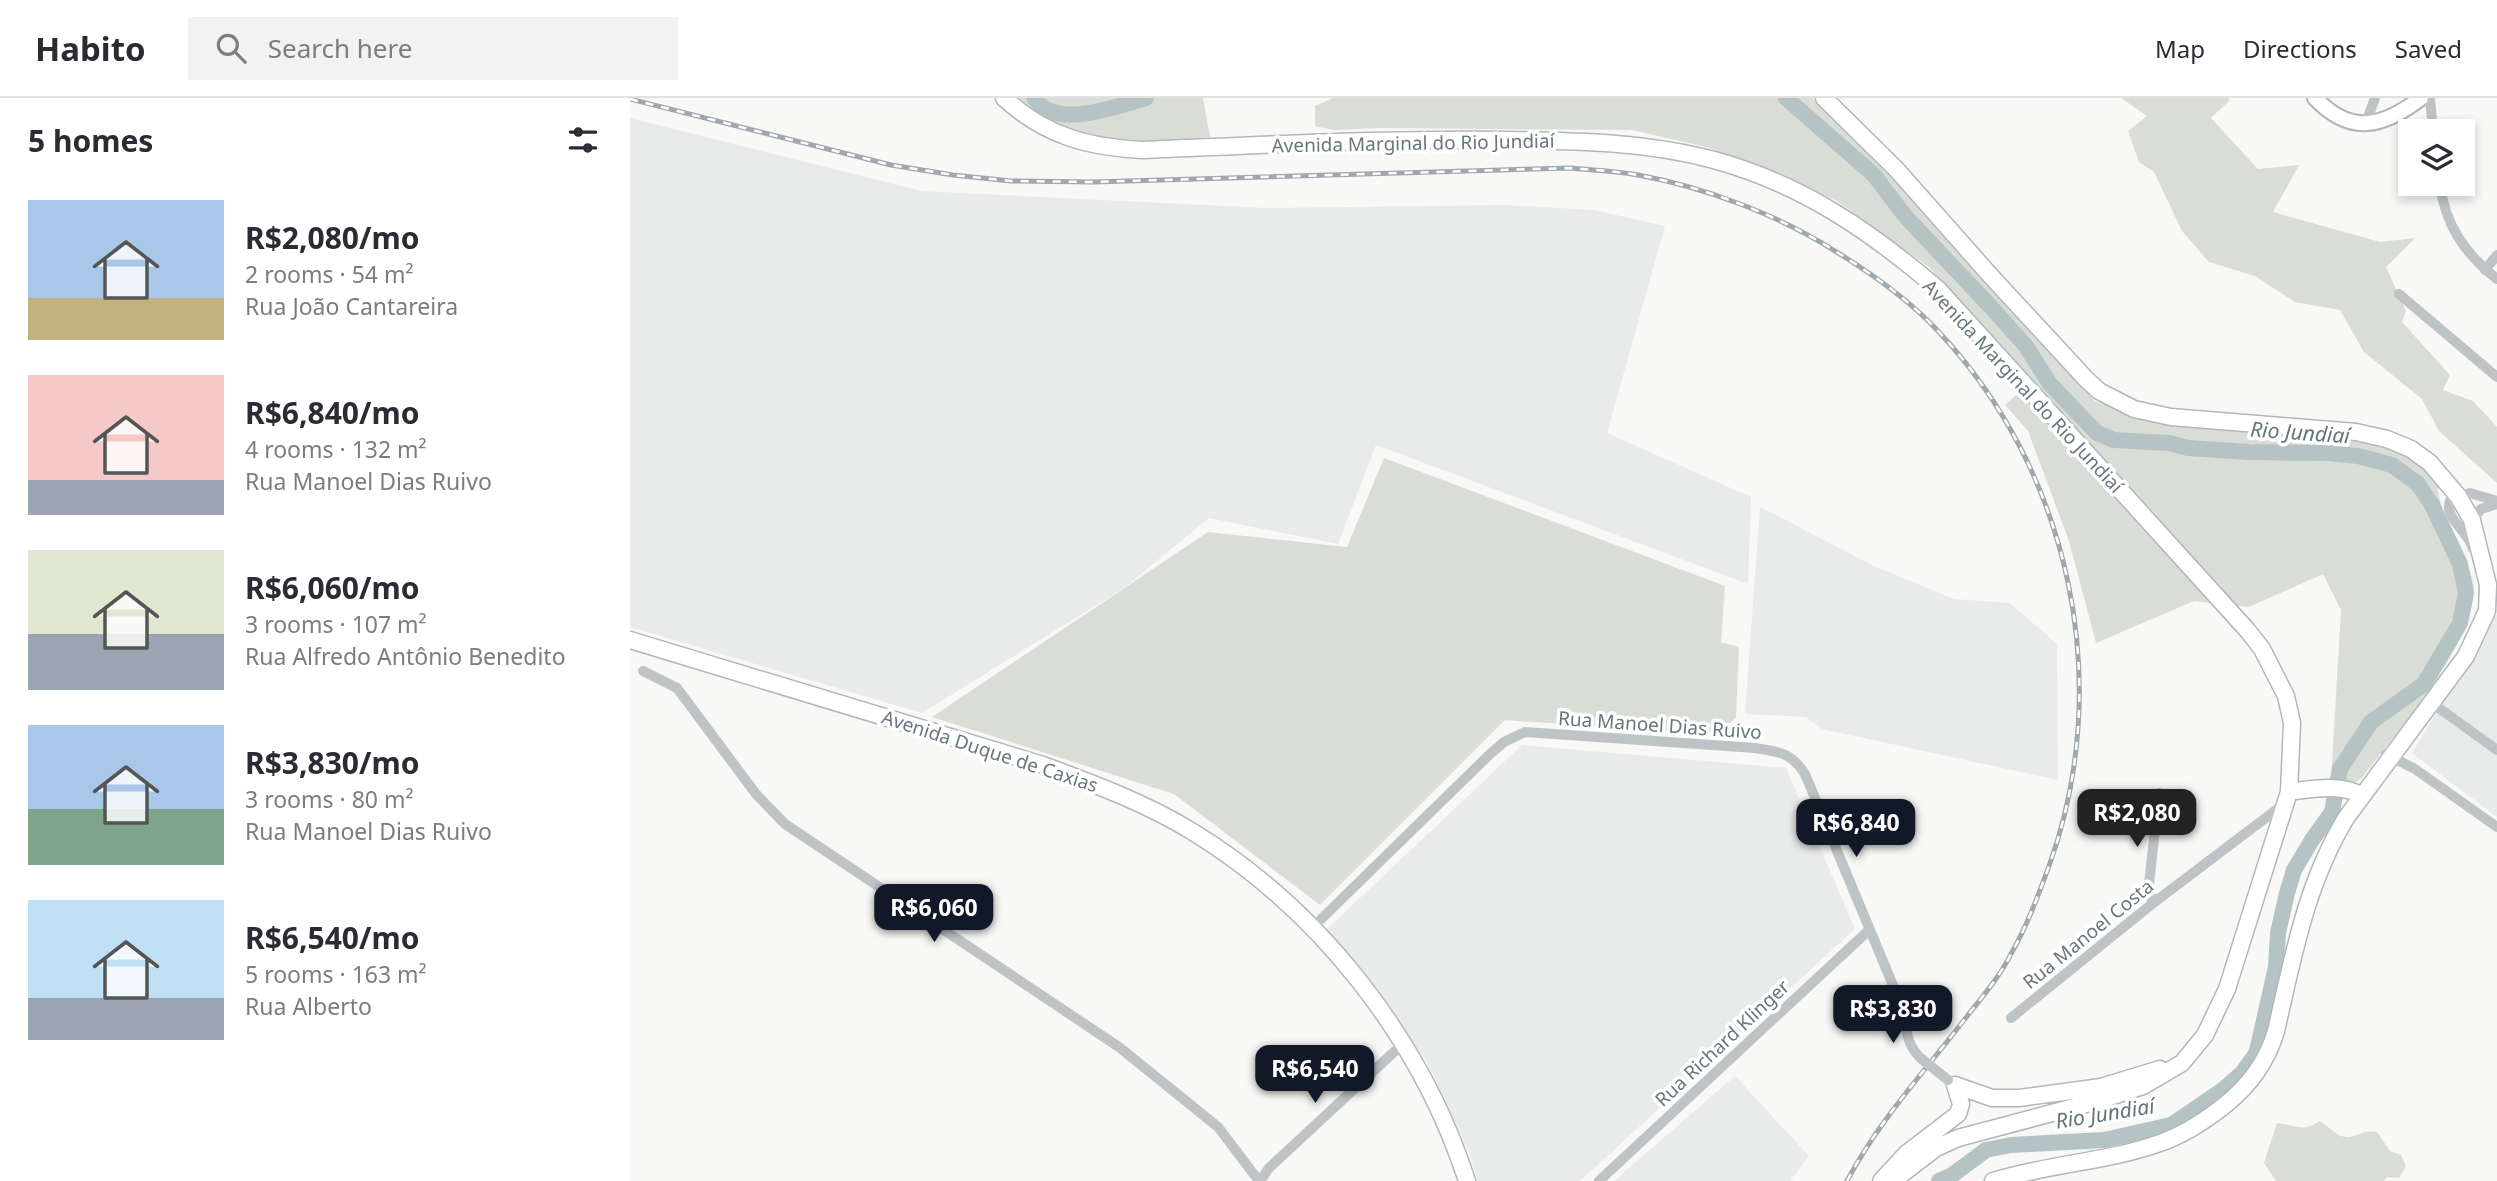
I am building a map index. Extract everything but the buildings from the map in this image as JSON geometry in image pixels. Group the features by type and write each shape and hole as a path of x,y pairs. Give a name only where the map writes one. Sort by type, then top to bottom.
{"main road":[{"name":"Avenida Marginal do Rio Jundiaí","path":"1004,98 1021,113 1048,129 1074,141 1111,148 1142,150 1435,138 1622,143 1667,149 1716,161 1778,183 1834,210 1891,249 1938,289 2255,640 2286,696 2292,723 2288,796 2224,997 2205,1035 2182,1062 2158,1079 2127,1092 1958,1138 1926,1155 1893,1181"},
{"path":"1824,98 1898,170 1999,286 2099,391 2134,409 2171,417 2356,432 2387,439 2411,449 2430,463 2465,495 2477,514 2488,585 2487,611 2466,656 2356,793 2330,844 2307,902 2271,1050 2259,1070 2239,1094 2205,1119 2164,1142 2119,1154 2026,1170 1993,1181"},
{"path":"2315,98 2336,117 2354,123 2392,118 2421,98"},
{"name":"Avenida Duque de Caxias","path":"630,640 1018,758 1097,785 1156,811 1194,833 1238,864 1312,928 1363,986 1403,1043 1434,1101 1467,1181"},
{"name":"Avenida Duque de Caxias","path":"630,646 671,662 1041,775 1152,820 1192,843 1277,909 1342,977 1395,1051 1443,1143 1457,1181"},
{"path":"2288,796 2314,789 2356,793"},
{"path":"1952,1083 1992,1098 2019,1098 2101,1087 2182,1062"},
{"path":"1881,1181 1907,1153 1958,1114 1961,1104 1952,1083"}],"street":[{"path":"2365,123 2375,98"},
{"path":"2430,98 2432,119"},
{"path":"2442,196 2443,208 2452,228 2485,270 2497,279"},
{"path":"2485,270 2497,255"},
{"path":"2399,294 2497,377"},
{"path":"2497,503 2465,495 2451,499 2448,505 2448,514 2471,542 2481,578 2482,605 2457,657 2428,701 2497,750"},
{"path":"2477,514 2497,503"},
{"path":"643,671 677,688 757,794 785,824 1119,1048 1218,1127 1259,1181 1269,1168 1395,1051"},
{"name":"Rua Manoel Dias Ruivo","path":"1312,928 1489,755 1504,742 1525,732 1755,748 1789,755 1805,774 1868,931 1901,1004 1910,1047 1952,1083"},
{"path":"2388,755 2415,769 2497,827"},
{"path":"2152,904 2149,884 2160,793"},
{"name":"Rua Manoel Costa","path":"2011,1018 2288,796"},
{"name":"Rua Richard Klinger","path":"1599,1181 1868,931"}],"shaded area":[{"path":"1015,98 1203,98 1210,137 1156,143 1094,139 1052,123"},
{"path":"1333,98 1812,98 1895,177 2095,401 2170,425 2348,440 2406,452 2438,483 2446,520 2472,578 2473,600 2452,655 2434,684 2360,780 2352,784 2331,781 2341,610 2323,574 2249,607 2194,601 2096,643 2069,541 2028,431 2005,405 2032,381 1930,268 1837,201 1710,148 1632,130 1333,130 1315,126 1315,106"},
{"path":"2121,98 2228,98 2230,100 2211,118 2258,169 2299,165 2273,212 2380,242 2415,238 2386,267 2406,311 2402,322 2450,375 2443,390 2473,401 2497,427 2497,483 2439,431 2422,399 2364,352 2340,310 2295,302 2255,276 2209,262 2182,231 2154,172 2139,162 2128,131 2147,116"},
{"path":"630,118 922,191 1266,208 1505,205 1594,210 1665,226 1607,433 1751,497 1748,584 1376,445 1338,544 1209,518 1124,588 922,713 630,627"},
{"path":"1384,458 1725,586 1721,642 1739,647 1736,717 1718,734 1505,720 1320,905 1174,794 932,717 1208,532 1347,547"},
{"path":"1760,507 1874,566 1954,599 2010,603 2057,644 2058,780 1822,729 1806,717 1745,714"},
{"path":"2497,615 2497,817 2412,753"},
{"path":"1522,745 1786,768 1855,929 1580,1181 1478,1181 1468,1150 1426,1060 1326,930"},
{"path":"1735,1076 1809,1156 1790,1181 1614,1181"},
{"path":"2319,1121 2344,1137 2377,1132 2390,1151 2401,1155 2406,1166 2399,1178 2387,1177 2384,1181 2276,1181 2264,1163 2277,1123 2308,1127"}],"waterway":[{"name":"Rio Jundiaí","path":"1034,98 1044,108 1071,115 1103,110 1146,98"},
{"name":"Rio Jundiaí","path":"1786,98 1874,175 1905,216 2025,345 2050,384 2097,433 2114,440 2169,443 2188,448 2358,456 2392,465 2418,484 2432,505 2460,564 2466,593 2460,623 2424,684 2371,722 2340,769 2332,812 2294,870 2278,933 2276,967 2256,1054 2242,1073 2224,1089 2171,1125 2104,1140 2011,1145 1986,1150 1951,1176 1939,1181"},
{"name":"Rio Jundiaí","path":"2418,484 2429,488"}],"railway":[{"path":"630,99 891,165 1011,181 1093,182 1570,168 1630,174 1689,187 1765,214 1813,238 1862,268 1915,309 1938,331 1984,387 2021,448 2049,514 2068,583 2078,654 2078,725 2069,797 2049,866 2017,943 1991,986 1888,1116 1847,1181"}]}
